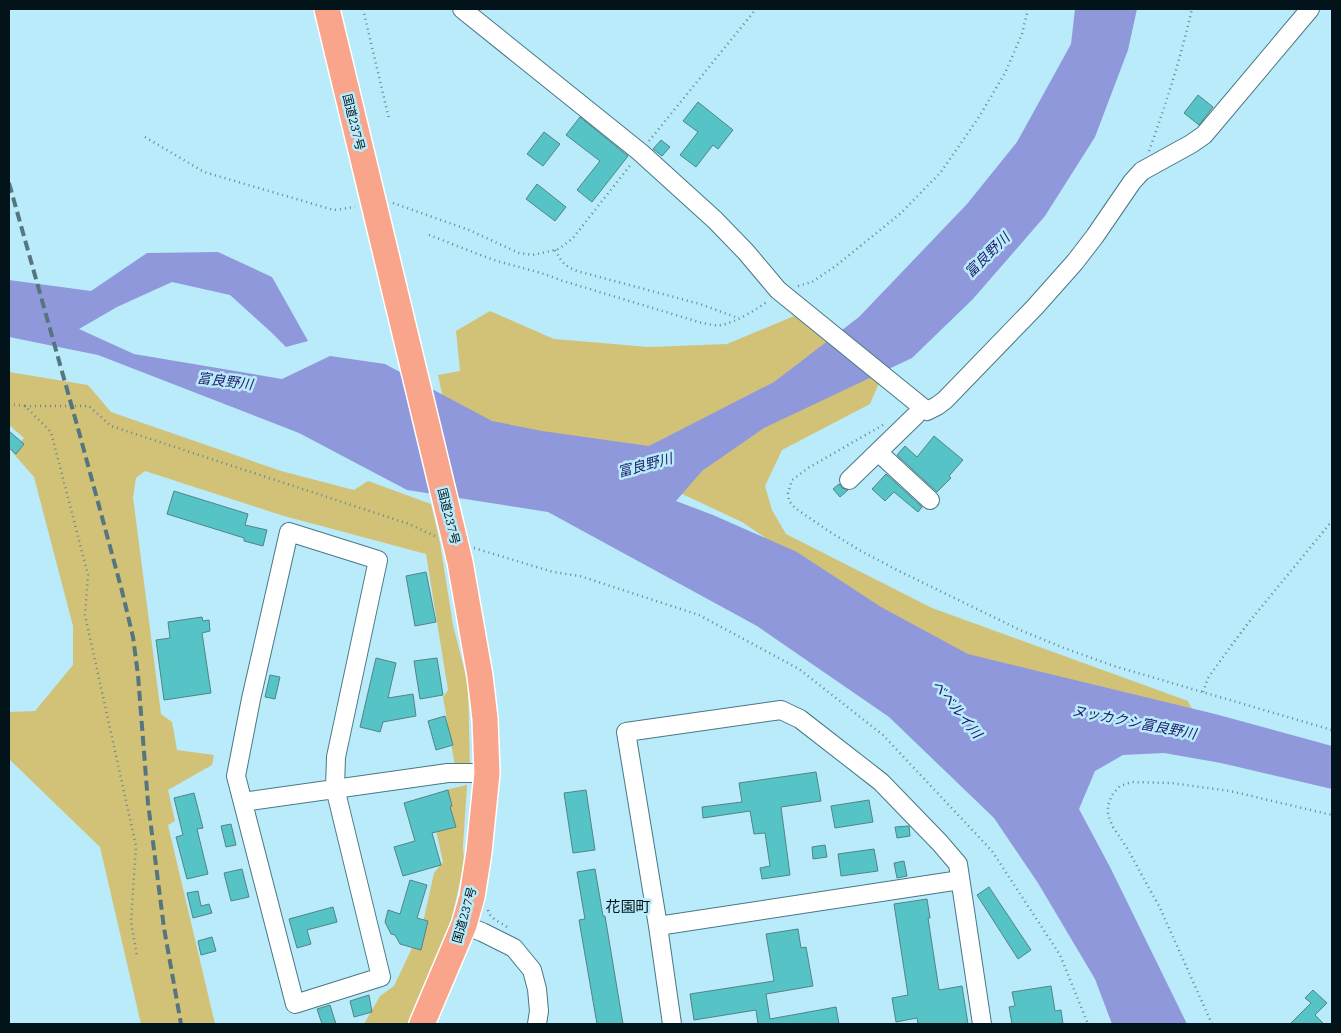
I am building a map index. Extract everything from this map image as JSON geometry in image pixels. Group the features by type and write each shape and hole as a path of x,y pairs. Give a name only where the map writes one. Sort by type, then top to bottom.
{"highway":[{"name":"国道237号","path":"327,9 405,333 446,531 460,562 486,719 487,773 472,896 464,925 422,1024"}],"street":[{"path":"462,9 640,152 715,220 782,292 917,409 927,411 945,400 1035,307 1075,262 1132,182 1142,171 1204,135 1310,9"},
{"path":"849,480 878,452 917,409"},
{"path":"878,452 930,500"},
{"path":"289,532 378,560 336,756 336,788 381,977 295,1004 243,802 236,776 251,699 289,532"},
{"path":"672,1024 626,732 780,710 800,718 881,782 958,864 982,1024"},
{"path":"243,802 448,773 487,773"},
{"path":"658,926 960,880"},
{"path":"464,925 514,948 532,970 538,996 539,1011 537,1024"}],"path":[{"path":"363,9 389,119"},
{"path":"144,137 204,172 334,210 390,202 469,230 519,252 533,255 559,249 573,238 756,9"},
{"path":"429,234 495,260 541,272 560,280 702,323 722,325 759,308 782,292 812,282 837,265 901,213 941,172 980,117 1006,73 1022,34 1028,9"},
{"path":"1142,171 1163,112 1183,47 1192,9"},
{"path":"555,250 562,262 568,268 577,272 700,304 738,318"},
{"path":"9,404 25,406 89,406 111,426 409,524 446,531"},
{"path":"25,406 51,432 88,575 85,614 136,846 132,921 137,957"},
{"path":"887,423 808,468 792,480 788,494 795,508 861,551 1020,630 1114,666 1332,730"},
{"path":"1203,692 1208,678 1240,634 1332,521"},
{"path":"1212,1024 1160,908 1127,848 1113,827 1108,815 1108,805 1112,795 1120,786 1132,782 1171,783 1230,791 1332,815"}],"shaded area":[{"path":"490,311 554,339 649,347 727,344 806,311 887,365 870,404 782,450 765,486 772,510 786,534 932,608 1188,701 1196,717 999,682 889,622 742,522 678,492 461,412 442,394 438,375 460,371 456,331"},
{"path":"9,372 88,385 111,412 281,471 354,490 368,481 431,504 440,543 453,625 468,684 470,768 456,772 443,697 448,690 426,554 284,516 145,471 136,478 133,497 161,714 172,722 177,750 214,755 212,765 168,790 175,821 168,825 215,1024 141,1024 100,847 9,759 9,712 35,711 73,665 73,626 34,477 12,452 24,438 9,425"},
{"path":"467,785 463,846 464,863 450,927 411,1024 364,1024 380,996 394,986 422,927 434,873 443,862 436,830 450,824 445,790"}],"water":[{"path":"1075,9 1137,9 1128,50 1095,137 1045,216 973,299 912,358 764,428 702,471 676,501 797,552 881,607 968,654 1215,714 1332,746 1332,789 1221,763 1164,753 1123,755 1095,771 1079,809 1111,869 1187,1024 1112,1024 1095,979 1038,883 994,818 889,717 757,626 548,512 407,490 299,433 98,355 9,337 9,280 91,291 147,253 218,252 272,277 308,341 286,347 230,295 172,282 117,307 79,329 134,354 282,379 330,356 385,364 492,421 542,431 649,446 774,382 859,317 967,204 1017,142 1071,44"}],"building":[{"path":"1198,95 1213,107 1199,125 1184,113"},
{"path":"698,102 733,130 718,149 713,145 696,167 680,155 698,132 683,121"},
{"path":"580,117 628,156 592,202 577,190 600,161 566,135"},
{"path":"544,132 560,144 543,166 527,154"},
{"path":"661,140 670,147 662,156 653,149"},
{"path":"537,184 566,207 555,221 526,199"},
{"path":"9,431 24,444 16,454 9,448"},
{"path":"934,436 963,460 949,476 951,478 937,492 897,455 905,446 917,457"},
{"path":"886,474 922,507 918,512 894,492 885,501 872,489"},
{"path":"839,484 842,488 848,490 840,497 833,489"},
{"path":"174,491 248,514 245,525 267,530 263,546 244,541 244,538 167,514"},
{"path":"426,572 436,622 415,626 406,576"},
{"path":"202,617 203,621 209,620 210,631 202,633 211,693 164,700 156,640 170,638 168,622"},
{"path":"376,658 396,663 388,698 413,694 416,716 383,722 380,732 360,727"},
{"path":"437,658 443,695 420,699 414,661"},
{"path":"270,675 280,677 275,699 265,697"},
{"path":"445,716 453,745 436,750 428,721"},
{"path":"816,772 821,801 781,807 790,875 762,879 760,868 770,866 765,833 754,834 750,811 703,818 702,807 742,802 739,783"},
{"path":"448,790 452,806 450,807 456,827 432,833 441,865 403,876 394,847 415,841 404,803"},
{"path":"586,790 595,850 573,853 564,793"},
{"path":"194,793 203,828 197,829 208,874 187,879 176,837 183,835 174,798"},
{"path":"869,800 873,822 835,828 831,806"},
{"path":"231,824 236,845 226,847 221,826"},
{"path":"909,826 910,836 897,838 895,827"},
{"path":"825,845 827,857 813,859 812,847"},
{"path":"874,849 878,871 841,876 838,854"},
{"path":"904,861 907,876 897,878 894,863"},
{"path":"242,869 249,897 231,901 224,873"},
{"path":"595,869 623,1024 597,1024 579,920 585,919 577,872"},
{"path":"410,880 427,885 417,918 428,921 421,950 400,944 395,935 391,934 385,922 388,910 400,914"},
{"path":"989,887 1031,950 1018,959 977,895"},
{"path":"198,891 201,906 209,904 212,913 193,918 187,893"},
{"path":"927,899 939,990 962,986 968,1024 918,1024 917,1018 896,1022 892,998 908,995 894,904"},
{"path":"333,907 337,922 307,930 311,944 297,948 289,919"},
{"path":"798,929 801,948 806,947 813,986 766,994 770,1019 836,1007 839,1024 758,1024 756,1010 694,1020 690,994 774,981 766,934"},
{"path":"212,937 216,951 201,955 198,941"},
{"path":"1051,986 1055,1011 1061,1010 1063,1024 1012,1024 1009,1007 1015,1006 1012,992"},
{"path":"1313,990 1327,1003 1315,1015 1324,1024 1290,1024 1311,1003 1305,998"},
{"path":"369,995 372,1012 354,1017 350,1001"},
{"path":"330,1005 336,1024 322,1024 317,1009"}],"railway":[{"path":"9,183 79,432 133,637 138,675 148,803 164,928 181,1024"}],"district":[{"name":"花園町","path":"628,906"}],"water label":[{"name":"富良野川","path":"987,255"},
{"name":"富良野川","path":"225,381"},
{"name":"富良野川","path":"645,465"},
{"name":"ベベルイ川","path":"957,709"},
{"name":"ヌッカクシ富良野川","path":"1134,722"}]}
